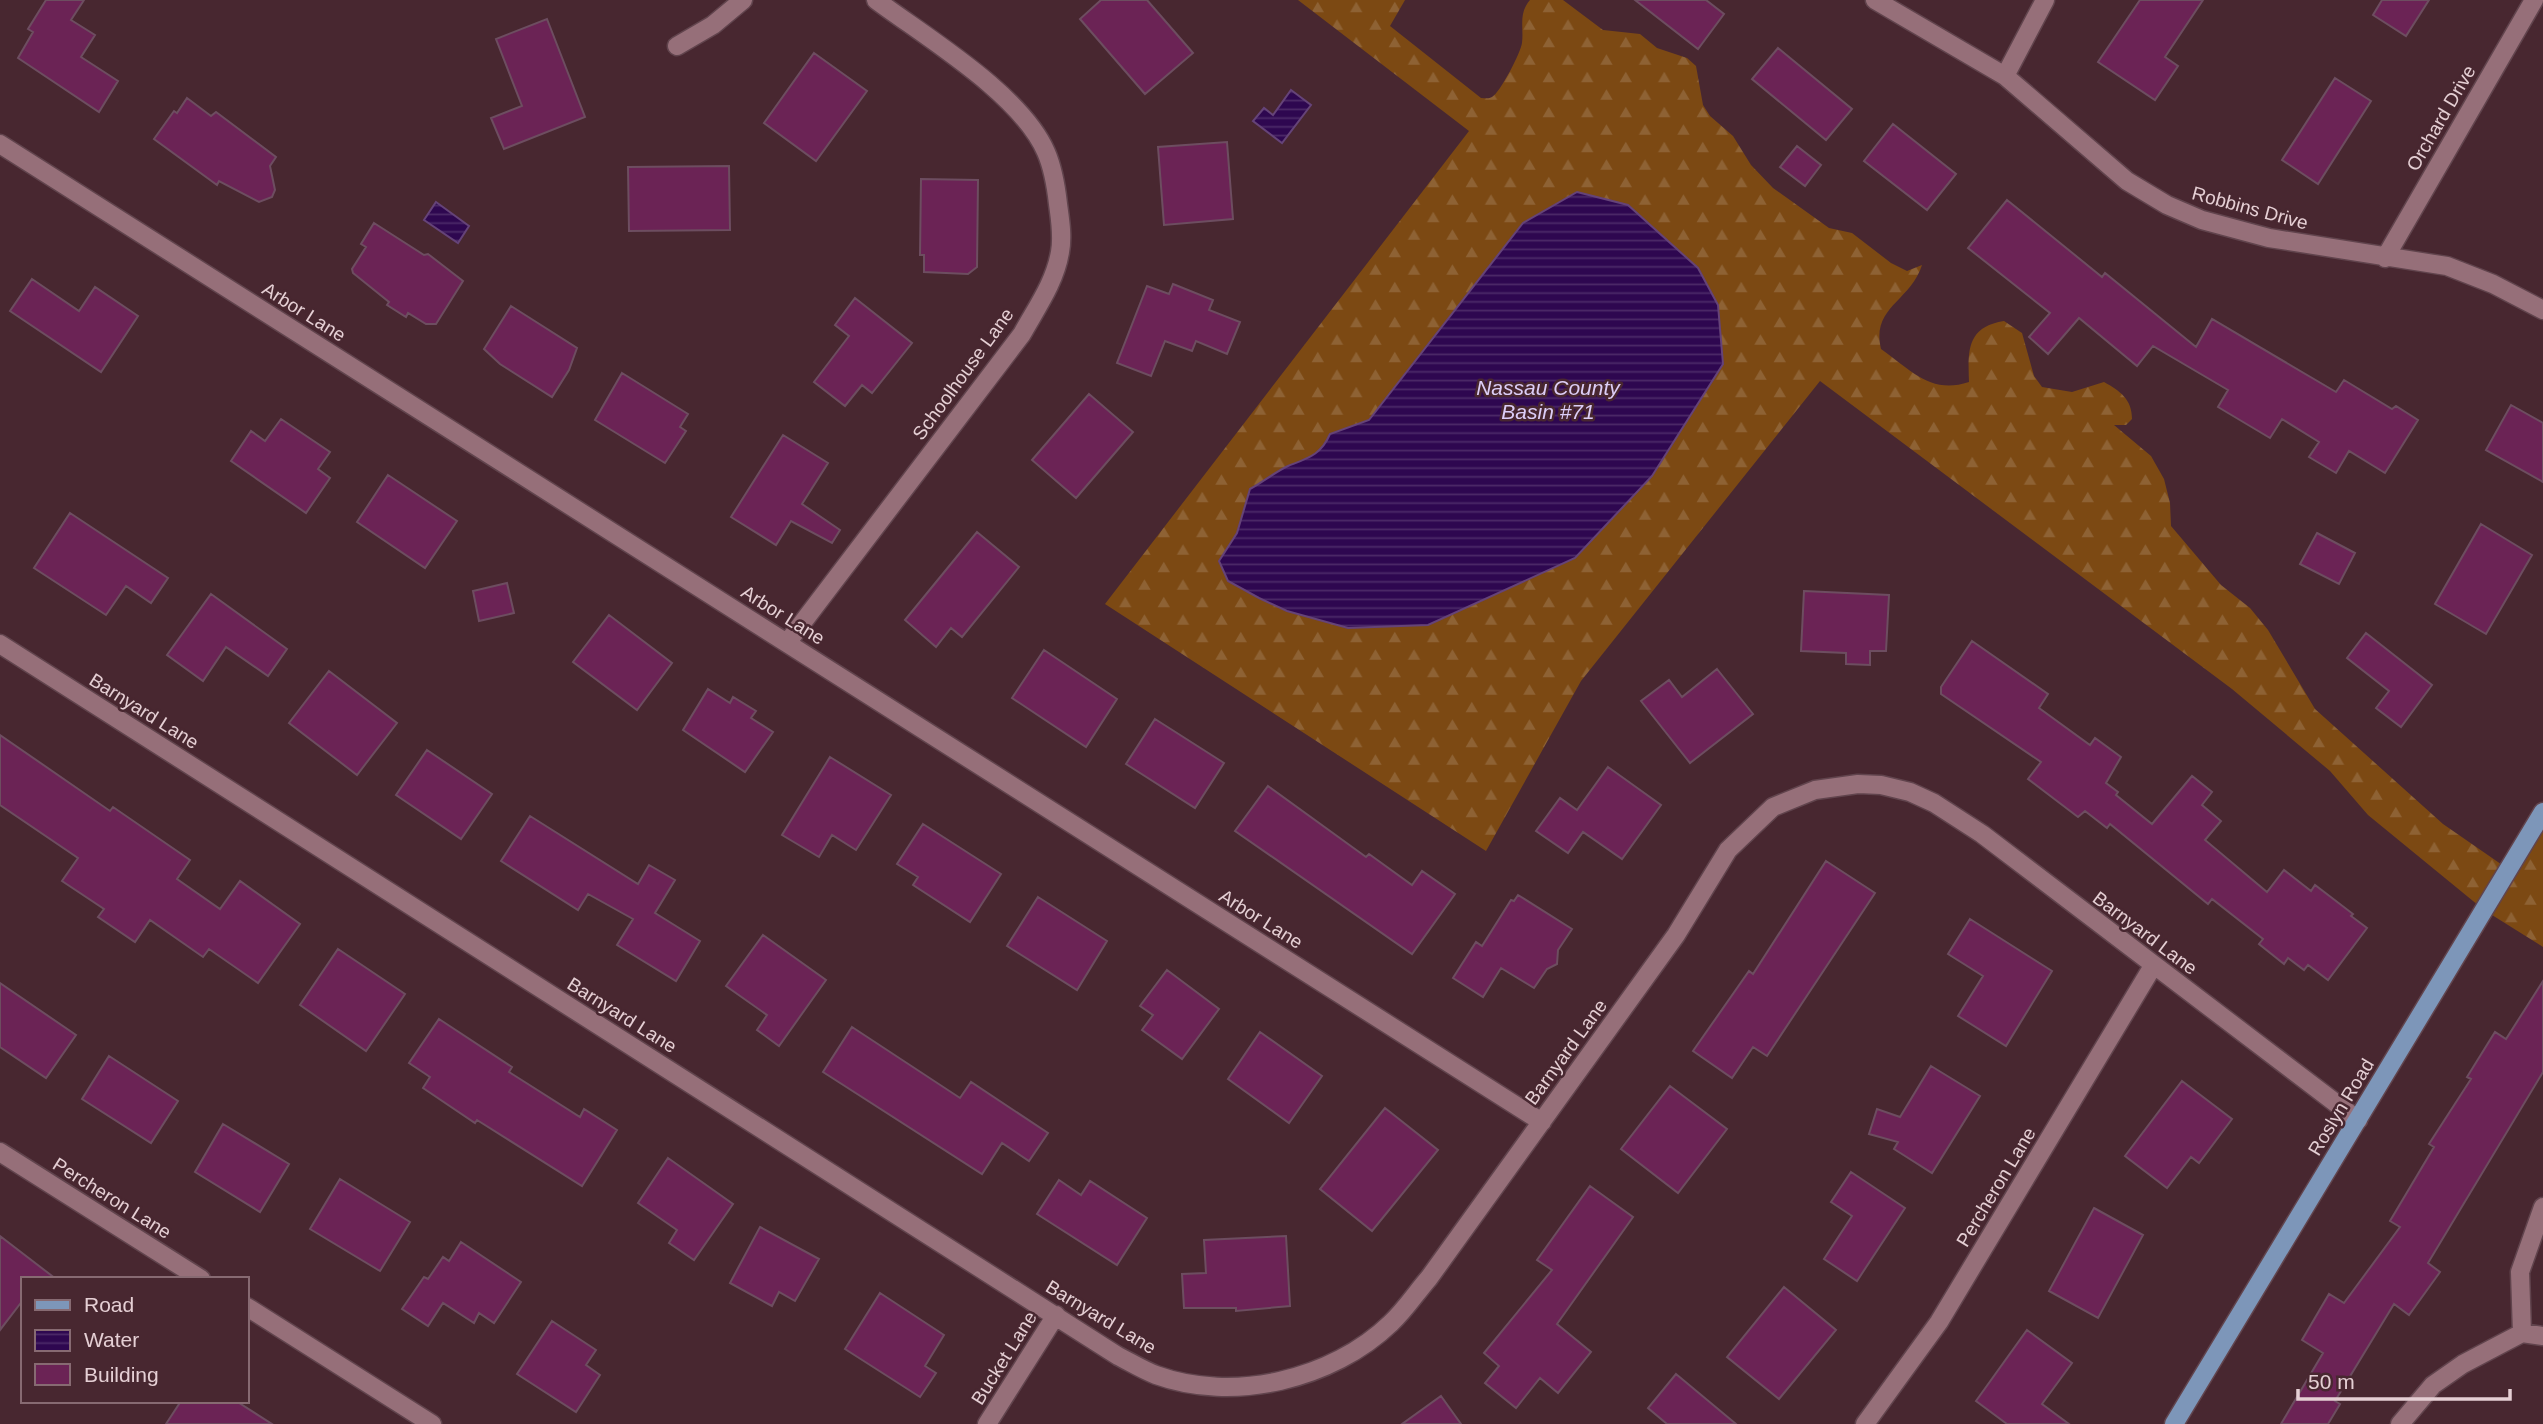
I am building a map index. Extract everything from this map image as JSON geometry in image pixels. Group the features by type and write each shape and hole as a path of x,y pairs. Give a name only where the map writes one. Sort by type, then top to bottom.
{"main road":[{"name":"Roslyn Road","path":"2174,1424 2543,812"}],"street":[{"path":"677,46 713,25 743,0"},
{"name":"Schoolhouse Lane","path":"787,643 1022,334 1051,283 1060,251 1061,224 1055,179 1046,150 1020,113 974,72 876,0"},
{"name":"Robbins Drive","path":"1875,0 2005,76 2127,181 2167,205 2202,220 2269,238 2430,263 2468,273 2543,310"},
{"path":"2005,76 2045,0"},
{"name":"Orchard Drive","path":"2385,258 2534,0"},
{"name":"Arbor Lane","path":"0,144 1542,1122"},
{"name":"Barnyard Lane","path":"0,644 1118,1356 1156,1374 1184,1382 1241,1387 1291,1378 1352,1353 1390,1324 1429,1278 1676,935 1728,850 1773,807 1815,790 1858,784 1881,785 1910,792 1934,803 1982,835 2358,1120"},
{"name":"Percheron Lane","path":"1865,1424 1939,1322 2153,966"},
{"name":"Percheron Lane","path":"0,1152 198,1277"},
{"path":"2522,1333 2520,1272 2543,1207"},
{"path":"248,1308 432,1424"},
{"name":"Bucket Lane","path":"987,1424 1056,1315"},
{"path":"2400,1424 2432,1385 2463,1364 2522,1333 2543,1336"}],"green space":[{"path":"1298,0 1405,0 1390,26 1481,98 1490,98 1496,94 1514,63 1522,43 1524,10 1530,0 1563,0 1603,30 1640,34 1657,48 1687,58 1696,66 1703,105 1710,116 1733,136 1751,165 1773,188 1829,228 1852,233 1891,263 1907,271 1922,265 1909,288 1886,314 1879,335 1881,349 1932,383 1956,385 1969,382 1970,351 1976,335 1992,324 2004,321 2022,333 2034,376 2042,387 2072,392 2104,382 2115,389 2124,396 2130,406 2132,419 2126,425 2114,425 2151,456 2164,479 2170,503 2171,526 2221,585 2250,608 2268,630 2315,709 2443,824 2508,869 2543,815 2543,947 2484,910 2368,815 2330,771 2232,689 1820,381 1581,681 1486,851 1105,604 1469,131"}],"water":[{"path":"1291,90 1311,105 1282,143 1253,121 1264,108 1273,115"},
{"name":"Nassau County Basin #71","path":"1577,192 1628,205 1698,268 1718,305 1723,364 1652,476 1575,558 1428,625 1348,628 1287,611 1228,581 1219,561 1237,533 1250,489 1283,468 1313,455 1330,434 1369,420 1523,223"},
{"path":"436,202 469,226 458,243 424,220"}],"building":[{"path":"46,0 84,0 71,20 95,35 81,57 118,81 99,112 18,58 33,32 28,29"},
{"path":"1101,0 1147,0 1193,53 1145,94 1080,19"},
{"path":"1635,0 1706,0 1724,14 1698,49"},
{"path":"2140,0 2203,0 2165,57 2178,66 2155,100 2098,62"},
{"path":"2382,0 2429,0 2406,36 2373,15"},
{"path":"547,19 585,117 504,149 491,118 522,106 496,39"},
{"path":"1778,48 1852,109 1826,140 1752,79"},
{"path":"814,53 867,91 816,161 764,123"},
{"path":"2335,78 2371,101 2318,184 2282,160"},
{"path":"187,98 211,116 216,112 276,157 270,166 275,190 272,197 259,202 219,181 217,185 154,139"},
{"path":"1893,124 1956,174 1927,210 1864,161"},
{"path":"1227,142 1233,219 1164,225 1158,147"},
{"path":"1797,146 1821,165 1805,186 1780,167"},
{"path":"729,166 730,230 629,231 628,167"},
{"path":"921,179 978,180 977,267 968,274 924,272 924,255 920,255"},
{"path":"2007,200 2102,277 2105,273 2196,347 2212,319 2336,392 2344,380 2392,409 2396,406 2418,420 2385,473 2349,451 2336,473 2309,457 2319,442 2282,419 2270,438 2218,407 2228,390 2153,346 2137,366 2079,318 2048,354 2029,337 2050,313 1968,248"},
{"path":"374,223 424,255 428,254 463,281 436,324 426,324 408,313 406,317 387,305 389,302 353,273 352,269 366,247 361,244"},
{"path":"32,279 79,311 95,287 138,316 101,372 10,311"},
{"path":"1173,284 1213,300 1209,310 1240,322 1227,354 1196,341 1192,351 1165,341 1151,376 1117,363 1147,286 1169,294"},
{"path":"855,298 912,343 872,393 862,385 845,406 814,382 849,336 835,325"},
{"path":"511,306 577,348 569,370 552,397 500,364 484,349"},
{"path":"622,373 688,414 680,427 686,431 665,463 595,420"},
{"path":"1089,394 1133,432 1076,498 1032,460"},
{"path":"2511,405 2543,423 2543,482 2486,450"},
{"path":"281,419 330,452 318,469 330,478 306,513 231,461 251,431 265,441"},
{"path":"783,435 828,463 802,504 840,530 832,543 791,521 776,545 731,517"},
{"path":"388,475 457,521 425,568 357,522"},
{"path":"70,513 168,578 151,603 126,586 106,615 34,568"},
{"path":"2481,524 2532,555 2486,634 2435,604"},
{"path":"977,532 1019,567 962,637 951,628 936,647 905,620"},
{"path":"2317,533 2355,553 2339,584 2300,564"},
{"path":"507,583 514,613 479,621 473,591"},
{"path":"1804,591 1889,595 1886,651 1870,651 1870,665 1846,664 1846,653 1801,651"},
{"path":"211,594 287,649 268,676 226,647 203,681 167,655"},
{"path":"609,615 672,663 637,710 573,662"},
{"path":"2366,633 2432,685 2401,727 2376,708 2389,691 2347,658"},
{"path":"1972,641 2048,694 2039,708 2090,745 2095,738 2121,757 2106,783 2118,792 2116,795 2152,824 2192,776 2212,792 2202,805 2221,821 2205,840 2267,892 2284,870 2311,891 2315,885 2353,914 2351,916 2367,928 2328,980 2308,965 2304,970 2288,958 2284,964 2259,944 2263,939 2212,899 2208,904 2110,824 2107,828 2085,811 2078,817 2028,779 2041,762 1941,694 1941,687"},
{"path":"1044,650 1117,699 1086,747 1012,698"},
{"path":"1717,669 1753,714 1690,763 1641,701 1669,680 1682,697"},
{"path":"329,671 397,723 357,775 289,723"},
{"path":"708,689 730,703 733,697 756,711 751,718 773,732 745,772 683,730"},
{"path":"1155,719 1224,763 1195,808 1126,764"},
{"path":"0,735 110,811 113,807 190,860 177,879 220,909 240,881 300,924 258,983 209,949 203,957 150,920 135,942 98,917 104,909 62,881 78,858 0,805"},
{"path":"427,750 492,794 461,839 396,795"},
{"path":"830,757 891,795 856,850 832,835 819,857 782,835"},
{"path":"1608,767 1661,805 1622,859 1583,832 1568,853 1536,831 1560,798 1577,810"},
{"path":"1268,786 1366,857 1369,854 1412,885 1422,871 1455,894 1412,954 1235,831"},
{"path":"530,816 638,884 649,865 675,880 655,913 700,941 676,981 617,945 633,919 588,894 578,910 501,861"},
{"path":"923,824 1001,874 970,922 913,885 918,877 897,864"},
{"path":"1826,861 1875,893 1767,1056 1753,1047 1732,1078 1693,1051 1749,971 1753,974"},
{"path":"1518,895 1572,929 1558,950 1557,964 1547,969 1534,988 1501,968 1483,997 1453,978 1476,942 1482,946 1511,900 1514,901"},
{"path":"1038,897 1107,941 1077,990 1007,946"},
{"path":"1970,919 2052,971 2006,1046 1958,1016 1983,976 1948,954"},
{"path":"763,935 826,980 779,1046 757,1030 767,1015 726,986"},
{"path":"338,949 405,994 366,1051 300,1005"},
{"path":"1167,970 1219,1009 1182,1059 1142,1030 1153,1015 1140,1006"},
{"path":"2543,981 2543,1072 2428,1263 2440,1272 2409,1315 2394,1304 2335,1401 2340,1404 2328,1424 2281,1424 2323,1353 2302,1340 2329,1294 2344,1303 2400,1227 2390,1221 2434,1147 2429,1144 2471,1079 2467,1077 2495,1032 2506,1039"},
{"path":"0,983 76,1035 46,1078 0,1047"},
{"path":"439,1019 512,1067 509,1072 580,1117 584,1109 617,1130 582,1186 477,1120 475,1123 423,1088 430,1077 409,1063"},
{"path":"852,1027 960,1098 971,1082 1048,1133 1029,1161 1002,1143 982,1174 823,1072"},
{"path":"1260,1032 1322,1076 1289,1123 1228,1079"},
{"path":"109,1056 178,1101 151,1143 82,1099"},
{"path":"1931,1066 1980,1096 1932,1173 1894,1149 1898,1142 1869,1134 1877,1109 1900,1117"},
{"path":"2182,1081 2232,1119 2199,1163 2191,1157 2167,1188 2125,1156"},
{"path":"1670,1086 1727,1129 1678,1193 1621,1149"},
{"path":"1385,1108 1438,1150 1372,1231 1320,1189"},
{"path":"223,1124 289,1164 260,1212 195,1172"},
{"path":"668,1158 733,1204 694,1260 669,1243 677,1230 638,1203"},
{"path":"1851,1172 1905,1208 1857,1281 1824,1259 1852,1216 1831,1202"},
{"path":"340,1179 410,1222 380,1271 310,1229"},
{"path":"1059,1180 1081,1195 1090,1181 1147,1218 1117,1265 1037,1214"},
{"path":"1590,1186 1633,1217 1557,1324 1591,1352 1558,1393 1540,1378 1516,1408 1485,1383 1499,1366 1484,1353 1552,1270 1537,1260"},
{"path":"2094,1208 2143,1235 2098,1318 2049,1291"},
{"path":"760,1227 819,1259 795,1301 779,1292 772,1306 730,1283"},
{"path":"0,1236 53,1277 21,1277 21,1303 0,1330"},
{"path":"1286,1236 1290,1306 1236,1311 1236,1308 1184,1308 1182,1274 1206,1273 1204,1240"},
{"path":"461,1242 521,1282 494,1323 479,1313 474,1323 443,1303 428,1326 402,1309 424,1277 428,1279 443,1257 449,1261"},
{"path":"1784,1287 1836,1330 1779,1399 1727,1357"},
{"path":"880,1293 944,1335 925,1366 936,1373 920,1397 845,1349"},
{"path":"552,1321 596,1350 586,1365 600,1375 576,1412 517,1374"},
{"path":"2027,1330 2072,1363 2042,1404 2069,1424 2007,1424 1976,1401"},
{"path":"1676,1374 1736,1424 1667,1424 1648,1408"},
{"path":"1441,1396 1461,1424 1402,1424"},
{"path":"180,1403 239,1403 272,1424 166,1424"}]}
